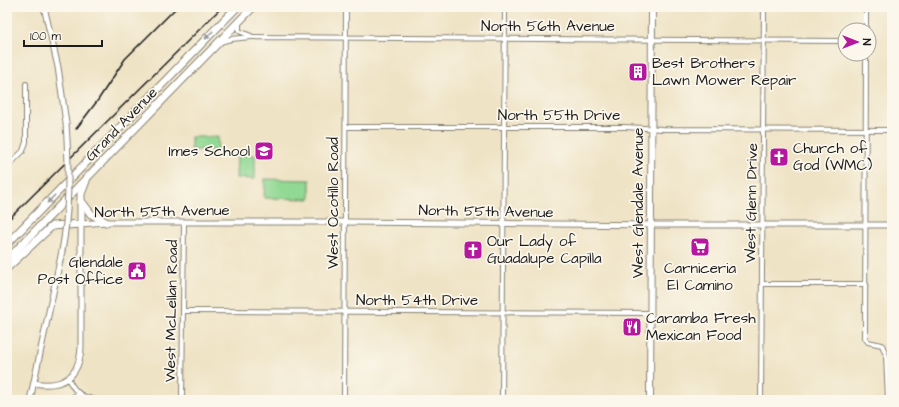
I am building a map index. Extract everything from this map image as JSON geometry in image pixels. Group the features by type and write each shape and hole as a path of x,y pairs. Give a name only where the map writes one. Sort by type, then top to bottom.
{"highway":[{"name":"Grand Avenue","path":"7,244 237,7"},
{"name":"Grand Avenue","path":"7,260 253,7"},
{"path":"7,268 52,226 81,224 81,201 83,188 92,173"},
{"path":"81,201 91,214 106,222"}],"main road":[{"name":"West Glendale Avenue","path":"650,400 652,7"}],"street":[{"path":"30,400 64,239 68,188 66,122 59,70 44,7"},
{"name":"West Ocotillo Road","path":"344,400 346,7"},
{"path":"502,400 505,7"},
{"name":"West Glenn Drive","path":"761,400 764,7"},
{"path":"866,7 866,22"},
{"path":"242,18 238,26 239,31 251,37"},
{"name":"North 56th Avenue","path":"216,44 231,39 251,37 837,40"},
{"path":"866,62 865,338 868,342 882,345 884,349 886,355 888,400"},
{"path":"7,167 23,150 26,142 26,84"},
{"name":"North 55th Drive","path":"346,128 624,127 651,129 892,130"},
{"name":"North 55th Avenue","path":"81,224 106,222 345,222 651,225 892,225"},
{"name":"West McLellan Road","path":"182,400 184,222"},
{"path":"34,383 43,385 62,382 76,370 80,356 81,224"},
{"path":"762,284 866,284"},
{"name":"North 54th Drive","path":"183,311 650,313"},
{"path":"68,378 78,394 84,398 97,400"},
{"path":"68,400 78,394"},
{"path":"222,400 253,400"}],"green space":[{"path":"191,137 218,137 218,150 191,150"},
{"path":"237,155 255,155 255,179 236,178"},
{"path":"265,179 310,180 310,199 264,198"}],"railway":[{"path":"76,129 98,100 125,59 177,7"},
{"path":"7,221 222,7"}],"place":[{"name":"Best Brothers Lawn Mower Repair","path":"638,72"},
{"name":"Imes School","path":"264,151"},
{"name":"Church of God (WMC)","path":"779,157"},
{"name":"Carniceria El Camino","path":"700,247"},
{"name":"Our Lady of Guadalupe Capilla","path":"473,250"},
{"name":"Glendale Post Office","path":"137,271"},
{"name":"Caramba Fresh Mexican Food","path":"632,327"}]}
